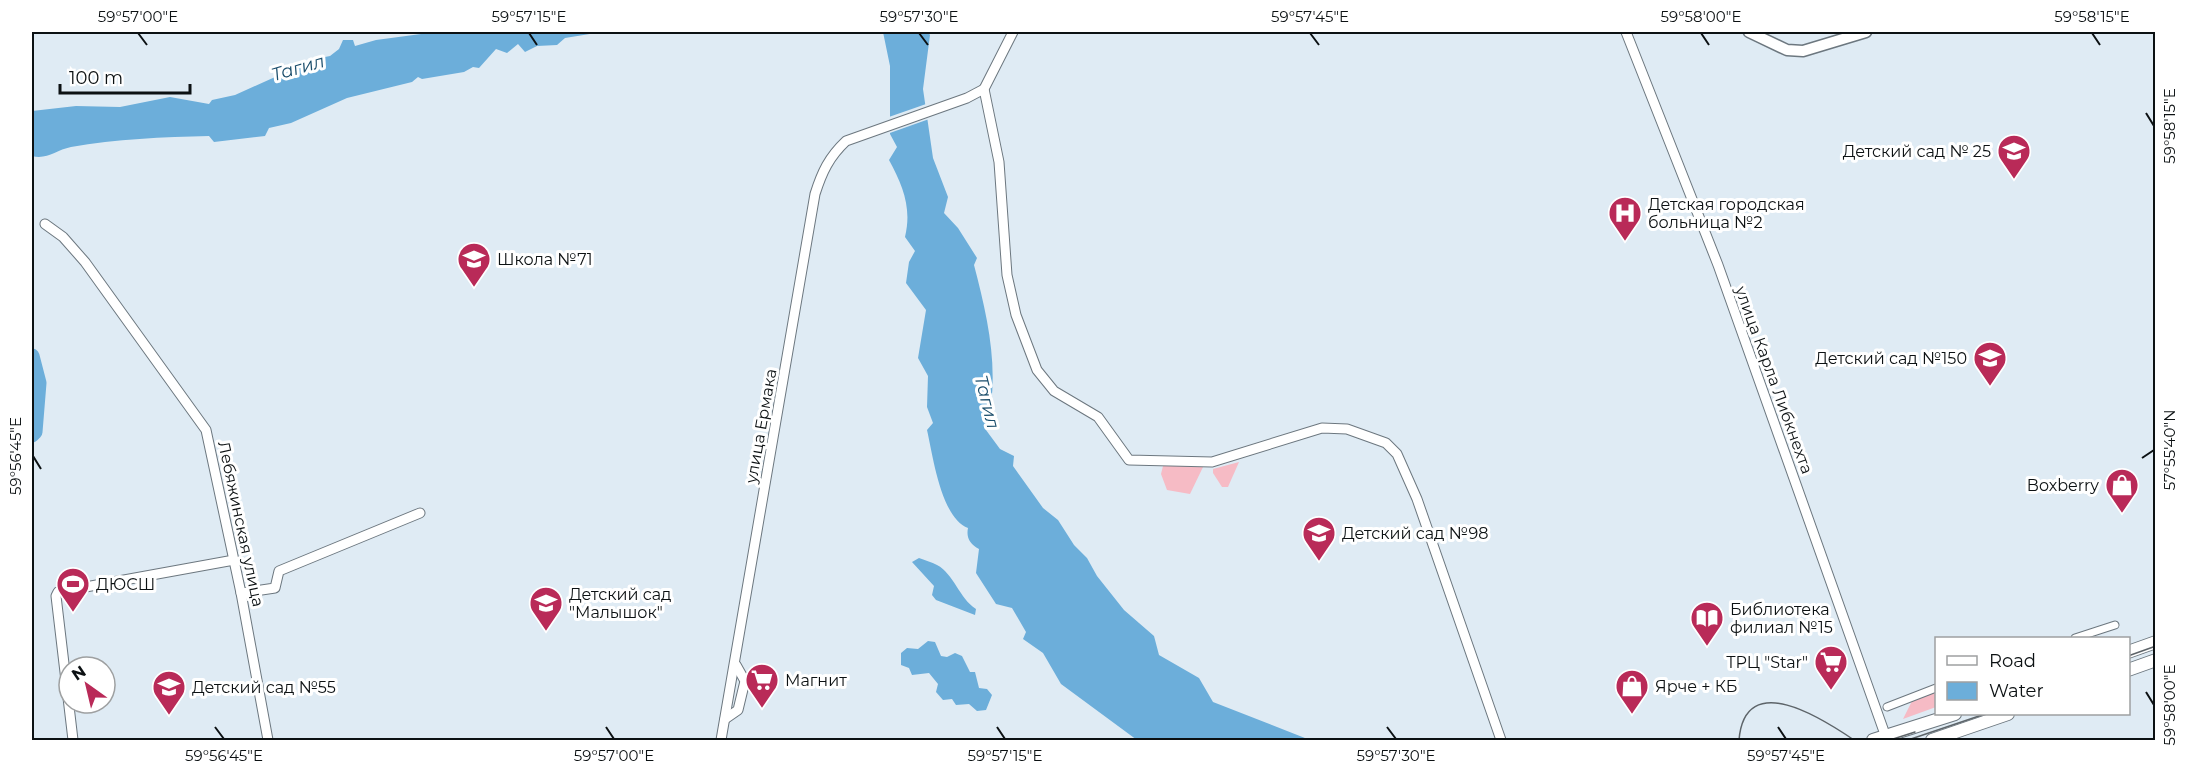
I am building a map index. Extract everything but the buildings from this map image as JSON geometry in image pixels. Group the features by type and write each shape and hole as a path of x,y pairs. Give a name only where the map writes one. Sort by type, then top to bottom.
{"main road":[{"path":"2130,651 2156,642"},
{"path":"2130,668 2156,660"},
{"path":"1873,741 1952,715"},
{"path":"1932,741 2005,715"}],"street":[{"path":"1013,32 984,88 999,162 1007,275 1016,315 1037,370 1054,391 1098,417 1129,460 1212,462 1322,428 1347,429 1386,443 1397,454 1417,499 1501,741"},
{"name":"улица Карла Либкнехта","path":"1626,32 1718,265 1887,738"},
{"path":"1749,32 1787,50 1803,51 1866,32"},
{"name":"улица Ермака","path":"721,741 736,665 815,194 822,171 834,152 846,141 955,102 984,88"},
{"name":"Лебяжинская улица","path":"45,224 63,237 85,262 206,430 241,593 268,741"},
{"path":"241,593 275,588 279,571 420,513"},
{"path":"73,741 56,596 64,590 234,560"},
{"path":"2081,637 2115,625"},
{"path":"1887,707 1935,688"}],"shaded area":[{"path":"1239,462 1228,487 1222,487 1213,469"},
{"path":"1169,463 1204,465 1190,494 1167,490 1161,474 1163,466"},
{"path":"1935,692 1935,707 1903,719 1912,701"}],"water":[{"name":"Тагил","path":"436,32 602,32 565,38 557,45 537,46 525,52 518,44 507,53 496,49 479,68 473,67 464,72 422,79 418,77 412,82 347,98 291,123 269,128 265,136 214,142 209,136 122,140 66,148 42,157 32,156 32,111 76,106 120,107 170,97 209,104 212,100 235,95 315,59 330,56 339,49 343,40 353,40 355,46 376,40"},
{"name":"Тагил","path":"883,32 928,32 930,35 923,89 933,158 948,197 944,213 958,228 977,258 974,265 991,347 992,388 986,430 1000,449 1014,456 1013,466 1043,508 1058,520 1074,545 1087,558 1097,576 1124,610 1154,636 1159,655 1199,678 1213,702 1310,740 1137,740 1061,684 1043,653 1023,639 1026,632 1012,608 996,604 976,573 979,549 971,543 968,538 968,528 951,512 945,499 935,470 927,430 933,423 927,407 928,376 918,358 926,310 906,283 909,262 915,251 905,237 907,207 905,197 889,160 897,147 890,134 890,66"},
{"path":"919,558 937,565 948,574 965,599 976,609 975,615 936,600 932,595 934,586 912,562"},
{"path":"928,641 935,642 941,656 947,657 955,653 962,656 970,672 975,672 979,688 987,689 992,695 986,710 977,711 969,704 956,705 952,699 943,700 936,692 938,684 929,673 912,675 909,668 901,665 901,653 907,648 918,649"}],"pier":[{"path":"929,103 932,118 887,134 886,118"}],"waterway":[{"path":"32,356 39,383 35,432 32,435"}],"tram line":[{"path":"2130,655 2156,646"},
{"path":"1739,740 1744,718 1755,707 1770,703 1787,705 1806,712 1854,740"},
{"path":"1908,740 1982,715"},
{"path":"1890,740 1915,732"}],"place":[{"name":"Детский сад № 25","path":"2014,180"},
{"name":"Детская городская больница №2","path":"1625,242"},
{"name":"Школа №71","path":"474,288"},
{"name":"Детский сад №150","path":"1990,387"},
{"name":"Boxberry","path":"2122,514"},
{"name":"Детский сад №98","path":"1319,562"},
{"name":"ДЮСШ","path":"73,613"},
{"name":"Детский сад \"Малышок\"","path":"546,632"},
{"name":"Библиотека филиал №15","path":"1707,647"},
{"name":"ТРЦ \"Star\"","path":"1831,691"},
{"name":"Магнит","path":"762,709"},
{"name":"Ярче + КБ","path":"1632,715"},
{"name":"Детский сад №55","path":"169,716"}]}
